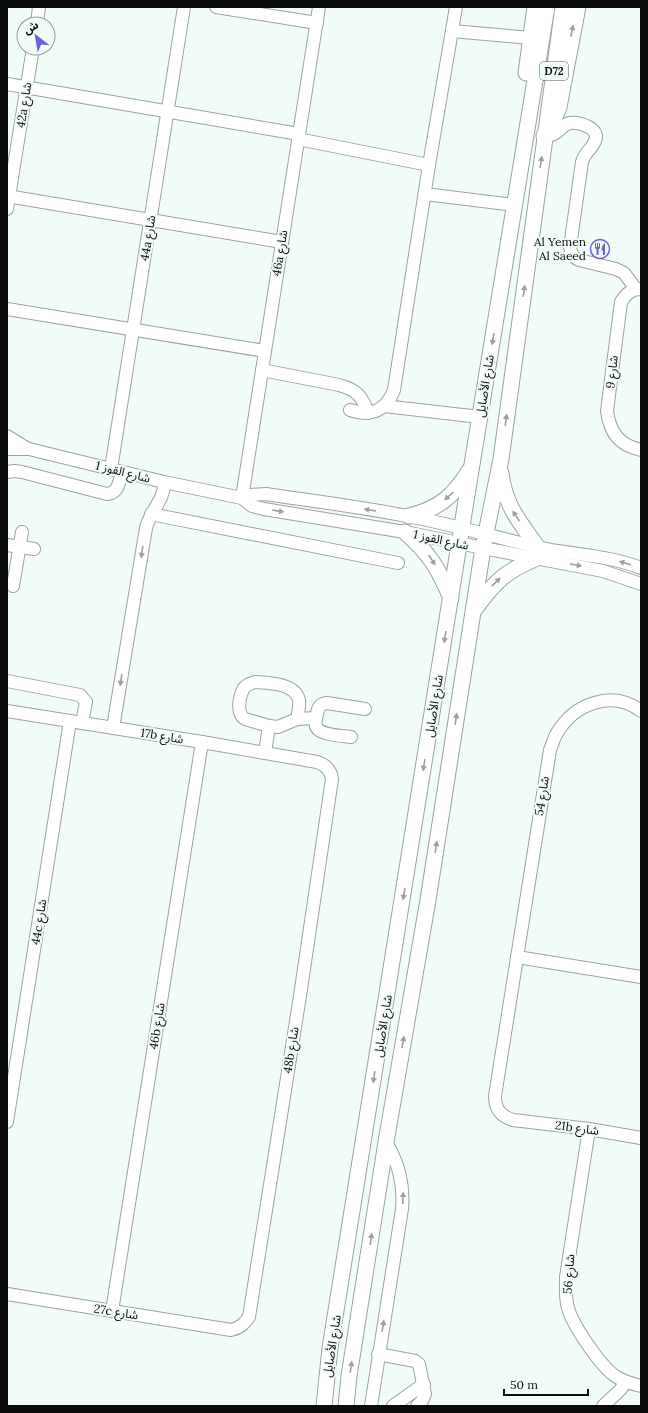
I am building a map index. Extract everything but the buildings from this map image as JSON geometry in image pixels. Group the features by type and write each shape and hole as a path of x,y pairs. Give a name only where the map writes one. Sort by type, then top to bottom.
{"highway":[{"path":"545,136 558,107 577,7"}],"main road":[{"path":"527,131 524,124 522,109 535,7"},
{"name":"شارع الأصايل","path":"324,1406 330,1348 547,7"},
{"name":"شارع الأصايل","path":"346,1406 386,1142 428,900 483,548 501,459 563,7"},
{"path":"473,613 488,591 506,573 538,553 508,502 503,488 501,459"},
{"path":"409,516 432,509 449,497 456,490 472,465"},
{"path":"405,532 418,543 432,560 451,598"}],"street":[{"name":"44a شارع","path":"7,472 22,472 107,494 111,494 117,489 116,470 133,329 184,7"},
{"path":"216,7 317,23"},
{"name":"46a شارع","path":"242,498 319,7"},
{"path":"350,410 368,414 376,412 391,399 397,381 429,165 456,7"},
{"path":"452,31 531,38"},
{"name":"42a شارع","path":"7,209 32,56"},
{"path":"7,84 298,136 429,165"},
{"path":"545,136 554,134 569,123 586,126 595,132 595,142 586,153 582,162 570,253 574,258 579,260 616,269 624,273 638,289"},
{"path":"425,194 514,205"},
{"path":"8,196 282,242"},
{"name":"شارع 9","path":"638,289 630,292 621,302 607,411 609,423 614,434 623,443 641,450"},
{"path":"7,309 265,351"},
{"path":"262,370 348,388 363,400 368,414"},
{"path":"384,406 480,417"},
{"name":"شارع القوز 1","path":"7,436 29,449"},
{"name":"شارع القوز 1","path":"7,449 29,449 164,482 242,498 252,506 264,509 405,532 483,548 608,558 641,568"},
{"path":"113,728 146,528 151,514 162,496 164,482"},
{"name":"شارع القوز 1","path":"242,498 250,495 266,494 409,516 486,534 538,553 603,571 641,584"},
{"path":"151,514 398,563"},
{"path":"12,586 22,532"},
{"path":"7,545 34,550"},
{"name":"44c شارع","path":"7,681 80,695 86,702 76,722 7,1122"},
{"path":"297,719 299,701 296,693 285,686 251,682 242,691 239,707 240,714 245,719 269,726 283,726 297,719 316,718"},
{"name":"شارع 54","path":"513,1120 505,1117 499,1112 495,1104 495,1096 550,750 556,734 568,718 584,707 603,700 621,701 636,707 641,711"},
{"path":"351,737 321,732 316,726 316,718 319,707 327,703 365,709"},
{"name":"17b شارع","path":"7,711 317,762"},
{"path":"265,753 269,726"},
{"name":"46b شارع","path":"112,1311 202,742"},
{"name":"48b شارع","path":"225,1329 231,1330 238,1328 244,1324 249,1317 332,785 331,772 327,767 317,762"},
{"path":"517,957 641,977"},
{"name":"21b شارع","path":"513,1120 589,1129 641,1138"},
{"name":"شارع 56","path":"589,1129 566,1277 568,1308 574,1322 606,1368 626,1382 641,1386"},
{"path":"371,1406 403,1195 399,1167 394,1154 386,1142"},
{"name":"27c شارع","path":"7,1294 225,1329"},
{"path":"378,1354 417,1362 421,1366 425,1391 424,1398 417,1406"},
{"path":"603,1406 620,1390 626,1382"},
{"path":"393,1406 424,1384"}],"place":[{"name":"Al Yemen Al Saeed","path":"600,249"}]}
